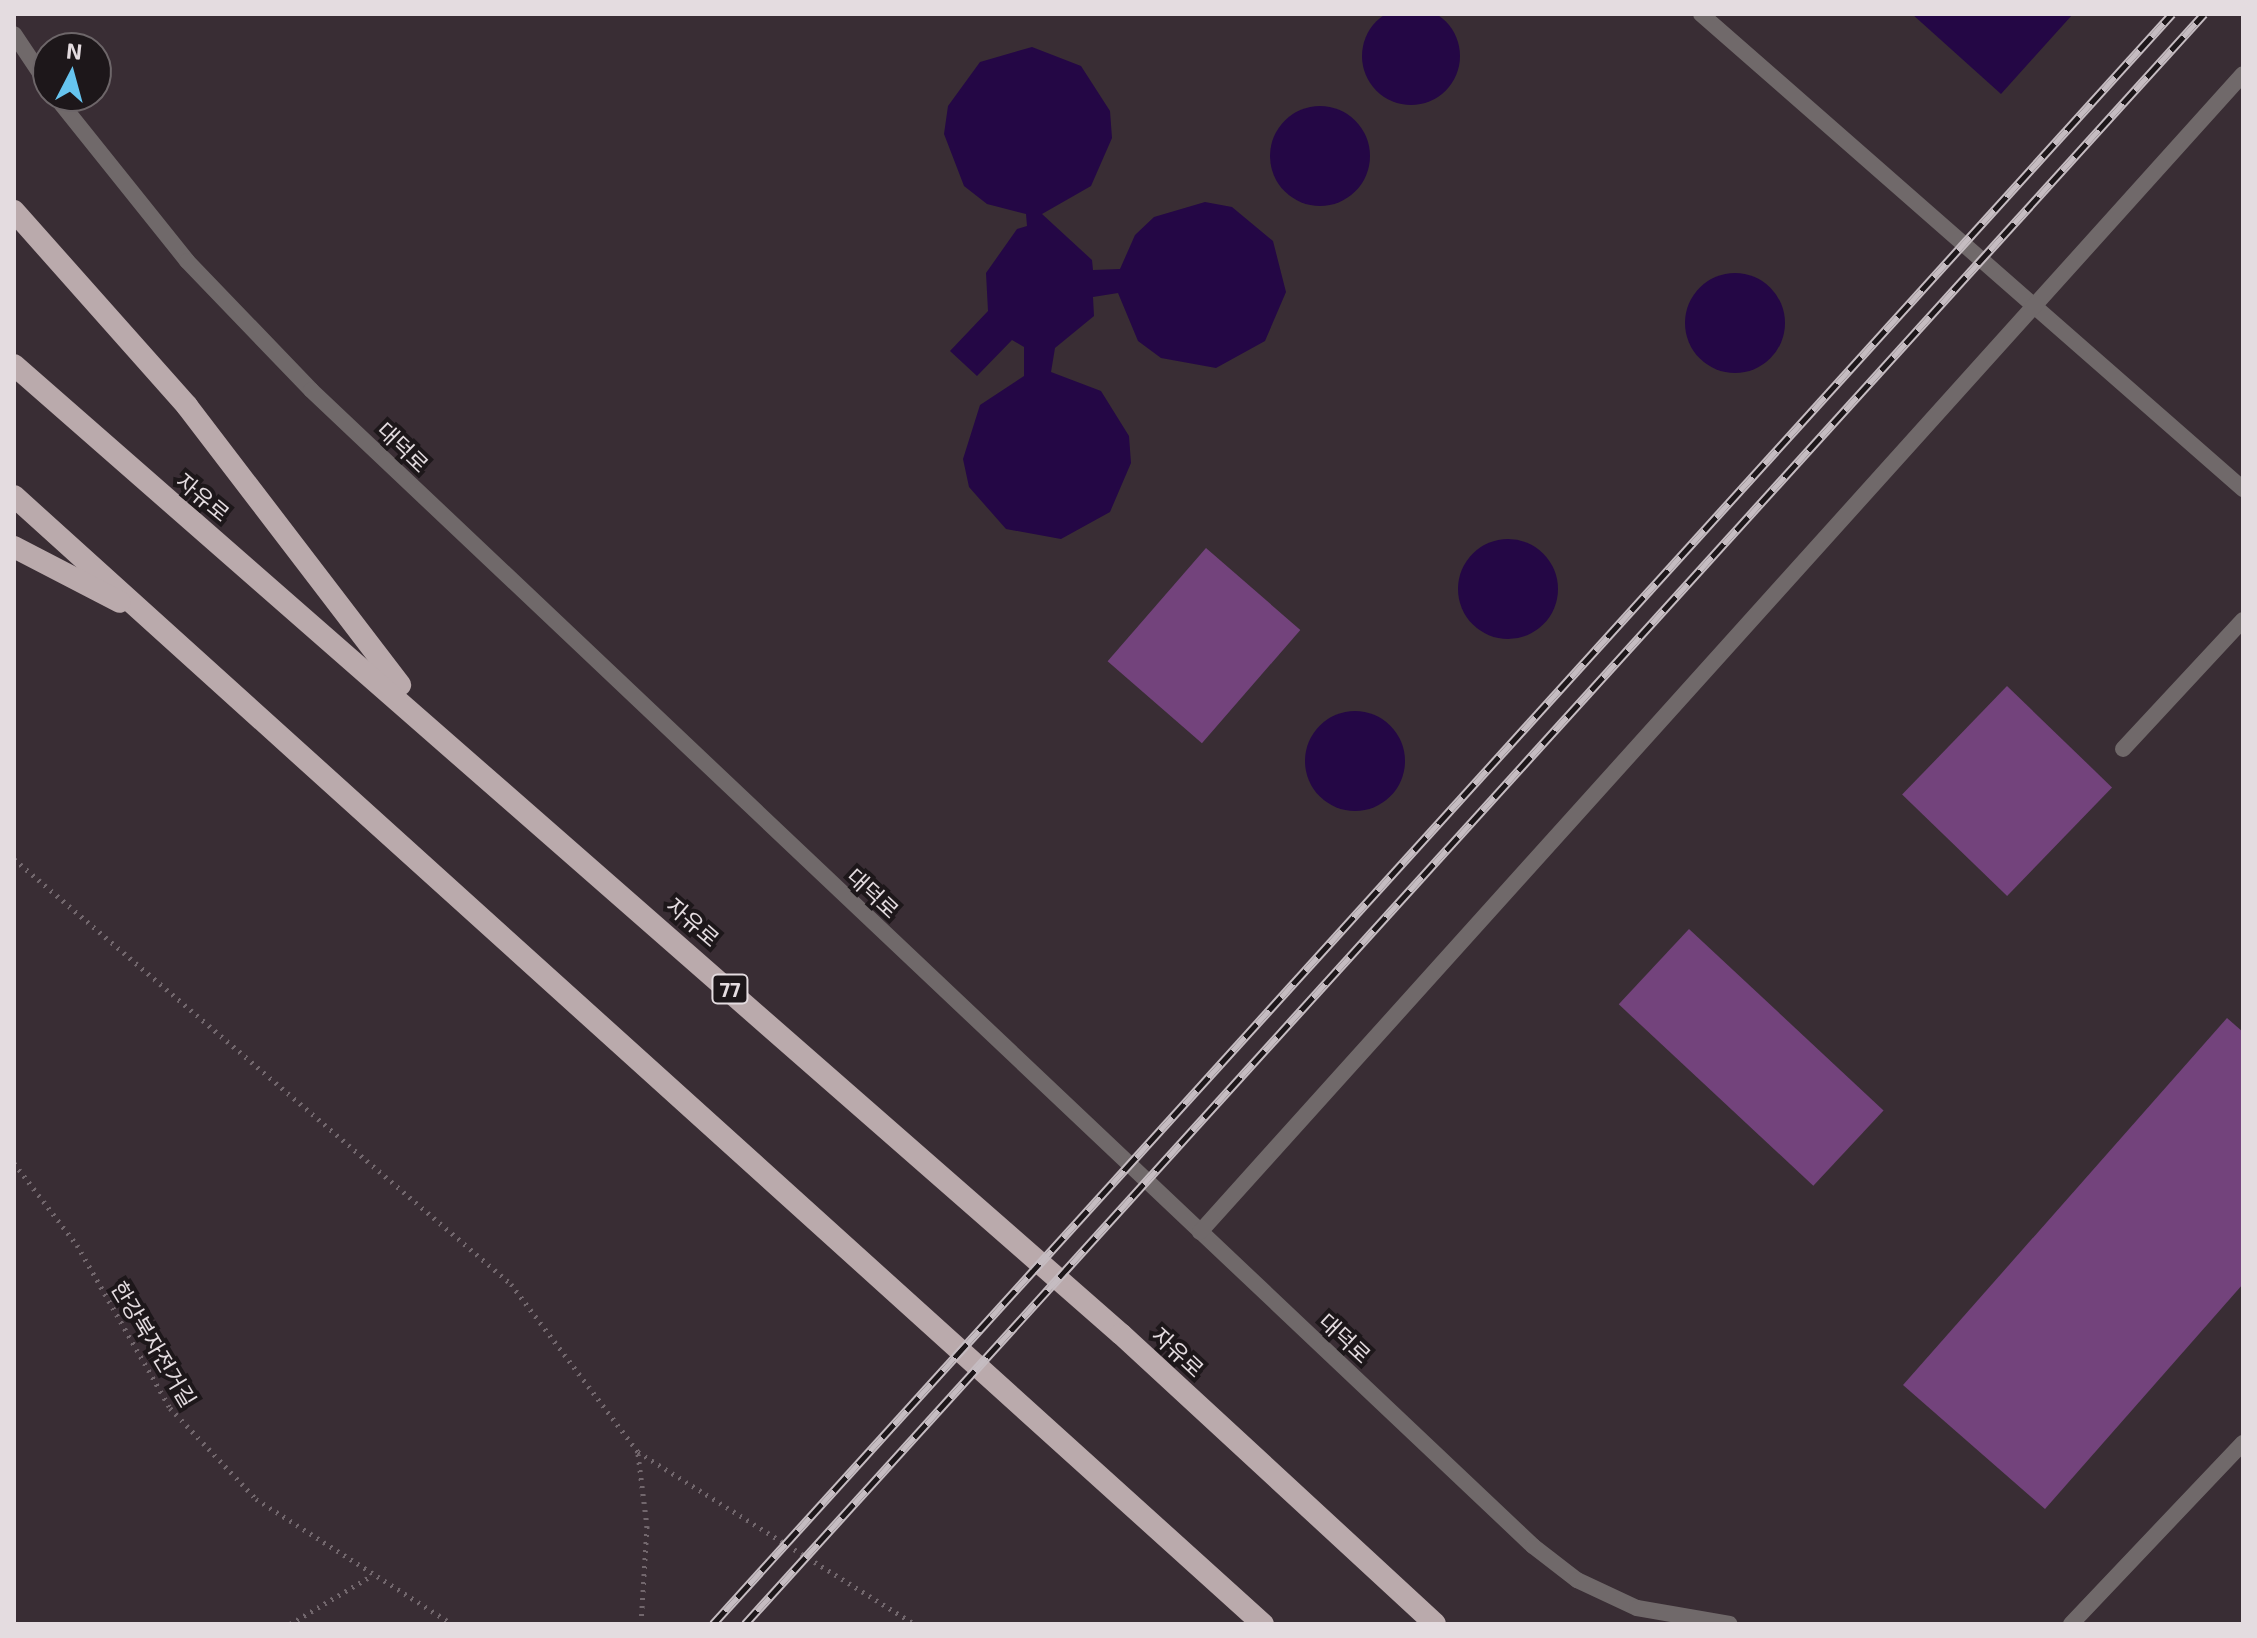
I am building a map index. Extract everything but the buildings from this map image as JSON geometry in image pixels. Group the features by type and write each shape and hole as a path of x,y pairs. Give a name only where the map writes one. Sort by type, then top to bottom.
{"highway":[{"path":"14,211 187,406 428,721"},
{"name":"자유로","path":"14,365 428,721 1121,1334 1435,1624"},
{"path":"14,496 1263,1624"},
{"path":"14,547 150,617"}],"lane":[{"path":"1701,14 2243,489"},
{"path":"14,34 32,61"},
{"path":"1200,1232 2243,74"},
{"name":"대덕로","path":"68,112 187,261 311,390 1200,1232 1577,1580 1637,1608 1730,1624"},
{"path":"2123,749 2243,620"},
{"path":"2075,1623 2243,1443"}],"path":[{"path":"14,859 511,1284 638,1452 914,1624"},
{"name":"한강북자전거길","path":"14,1163 77,1245 170,1408 256,1499 452,1624"},
{"path":"638,1452 647,1526 641,1624"},
{"path":"290,1624 373,1575"}],"shaded area":[{"path":"1411,7 1430,11 1445,22 1456,37 1460,56 1456,75 1445,90 1430,101 1411,105 1392,101 1377,90 1366,75 1362,56 1366,37 1377,22 1392,11"},
{"path":"1912,14 2073,14 2001,94"},
{"path":"1032,47 1081,66 1110,111 1112,138 1091,186 1042,214 1092,260 1093,270 1120,269 1135,235 1154,217 1205,202 1232,207 1273,241 1286,292 1265,341 1216,368 1161,358 1138,341 1118,293 1093,297 1094,316 1055,348 1051,372 1101,391 1129,436 1131,463 1110,512 1061,539 1006,529 969,487 963,459 980,405 1024,376 1024,347 1012,340 977,376 950,351 988,311 986,273 1017,229 1027,226 1026,214 987,204 964,186 944,134 948,106 980,62"},
{"path":"1320,106 1348,114 1362,128 1370,156 1362,184 1348,198 1320,206 1292,198 1278,184 1270,156 1278,128 1292,114"},
{"path":"1735,273 1754,277 1771,287 1781,304 1785,323 1781,342 1771,359 1754,369 1735,373 1716,369 1699,359 1689,342 1685,323 1689,304 1699,287 1716,277"},
{"path":"1508,539 1536,547 1550,561 1558,589 1550,617 1536,631 1508,639 1480,631 1466,617 1458,589 1466,561 1480,547"},
{"path":"1355,711 1383,719 1397,733 1405,761 1397,789 1383,803 1355,811 1327,803 1313,789 1305,761 1313,733 1327,719"}],"railway":[{"path":"713,1624 2172,14"},
{"path":"745,1624 2204,14"}]}
